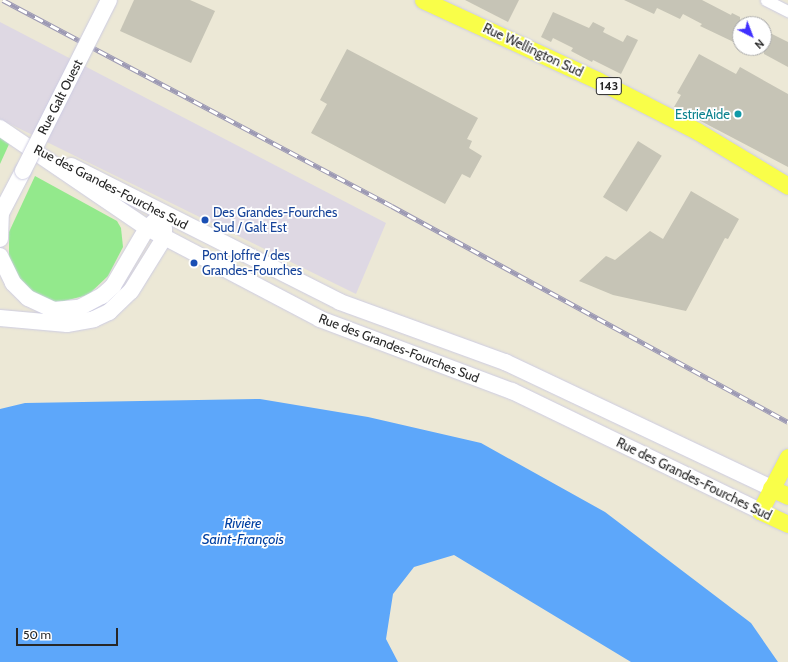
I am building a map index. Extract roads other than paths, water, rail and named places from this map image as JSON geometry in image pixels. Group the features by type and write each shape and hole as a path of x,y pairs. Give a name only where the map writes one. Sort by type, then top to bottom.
{"main road":[{"name":"Rue Galt Ouest","path":"0,213 23,171 109,0"},
{"name":"Rue Wellington Sud","path":"423,0 598,80 698,131 788,186"},
{"name":"Rue des Grandes-Fourches Sud","path":"0,128 25,143 147,228 320,319 512,391 760,510 786,517"},
{"name":"Rue des Grandes-Fourches Sud","path":"25,143 165,212 340,302 505,362 788,496"},
{"path":"0,256 13,283 28,298 41,306 68,311 91,302 113,286 147,228 165,212"},
{"path":"0,318 67,324 94,319 109,312 131,291 164,238 165,212"},
{"path":"0,213 0,239"},
{"path":"760,510 788,457"}],"street":[{"path":"766,0 788,11"}],"water":[{"name":"Rivière Saint-François","path":"260,399 368,417 481,443 605,512 751,623 778,662 631,662 454,555 414,567 393,594 386,639 398,662 0,662 0,409 25,403"}],"railway":[{"path":"3,0 392,206 788,422"}],"place":[{"name":"EstrieAide","path":"738,114"},
{"name":"Des Grandes-Fourches Sud / Galt Est","path":"205,220"},
{"name":"Pont Joffre / des Grandes-Fourches","path":"194,263"}]}
